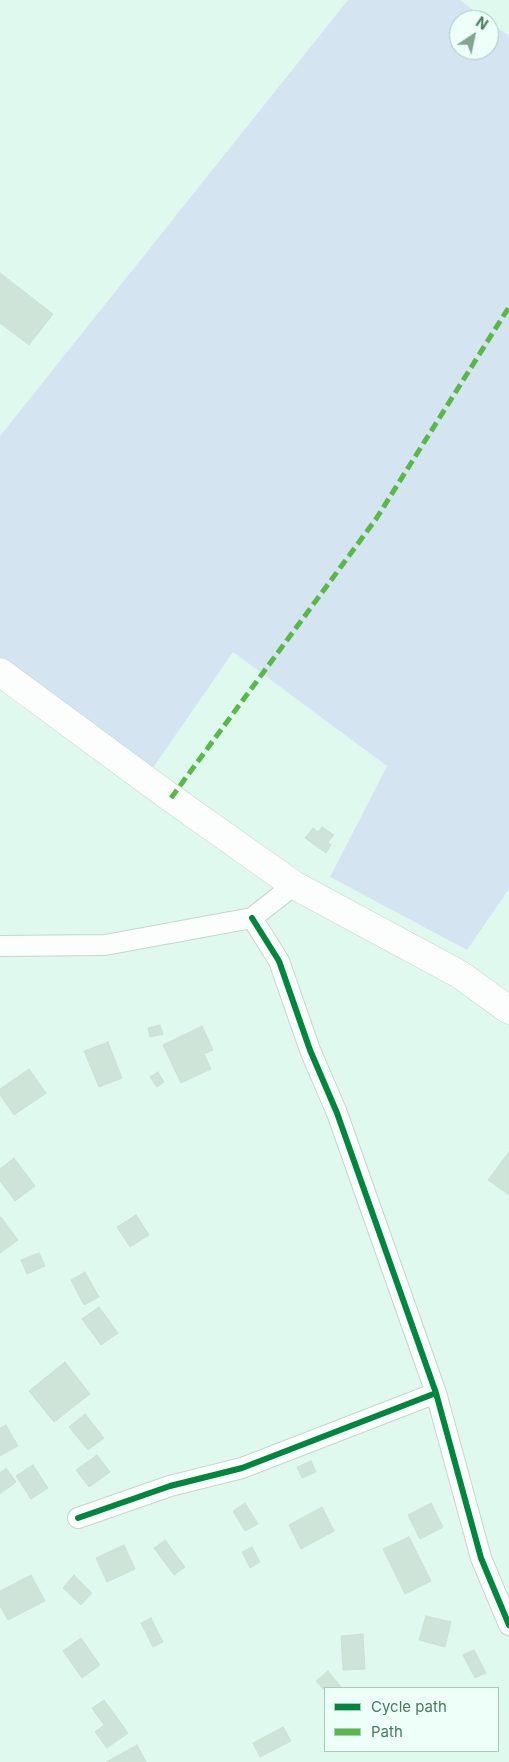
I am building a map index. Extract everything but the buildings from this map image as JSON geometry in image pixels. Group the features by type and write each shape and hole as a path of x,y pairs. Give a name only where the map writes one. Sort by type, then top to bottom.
{"main road":[{"path":"0,672 171,798 294,885 459,974 509,1010"}],"street":[{"path":"0,946 105,945 252,918 294,885"},
{"path":"252,918 278,961 310,1050 337,1112 436,1393 481,1558 509,1625"},
{"path":"78,1518 170,1486 242,1468 436,1393"}],"shaded area":[{"path":"0,0 348,0 0,436"},
{"path":"348,0 460,0 474,10 449,10 449,60 499,60 499,28 509,36 509,889 467,950 330,877 387,766 233,652 137,791 0,687 0,436"},
{"path":"460,0 509,0 509,36 499,28 499,10 474,10"},
{"path":"233,652 387,766 330,877 467,950 509,889 509,1762 0,1762 0,687 137,790"}],"marked path":[{"path":"171,798 376,519 509,307"}],"cycle path":[{"path":"252,918 279,961 310,1050 337,1113 436,1393 481,1558 509,1625"},
{"path":"78,1518 170,1486 242,1468 436,1393"}]}
